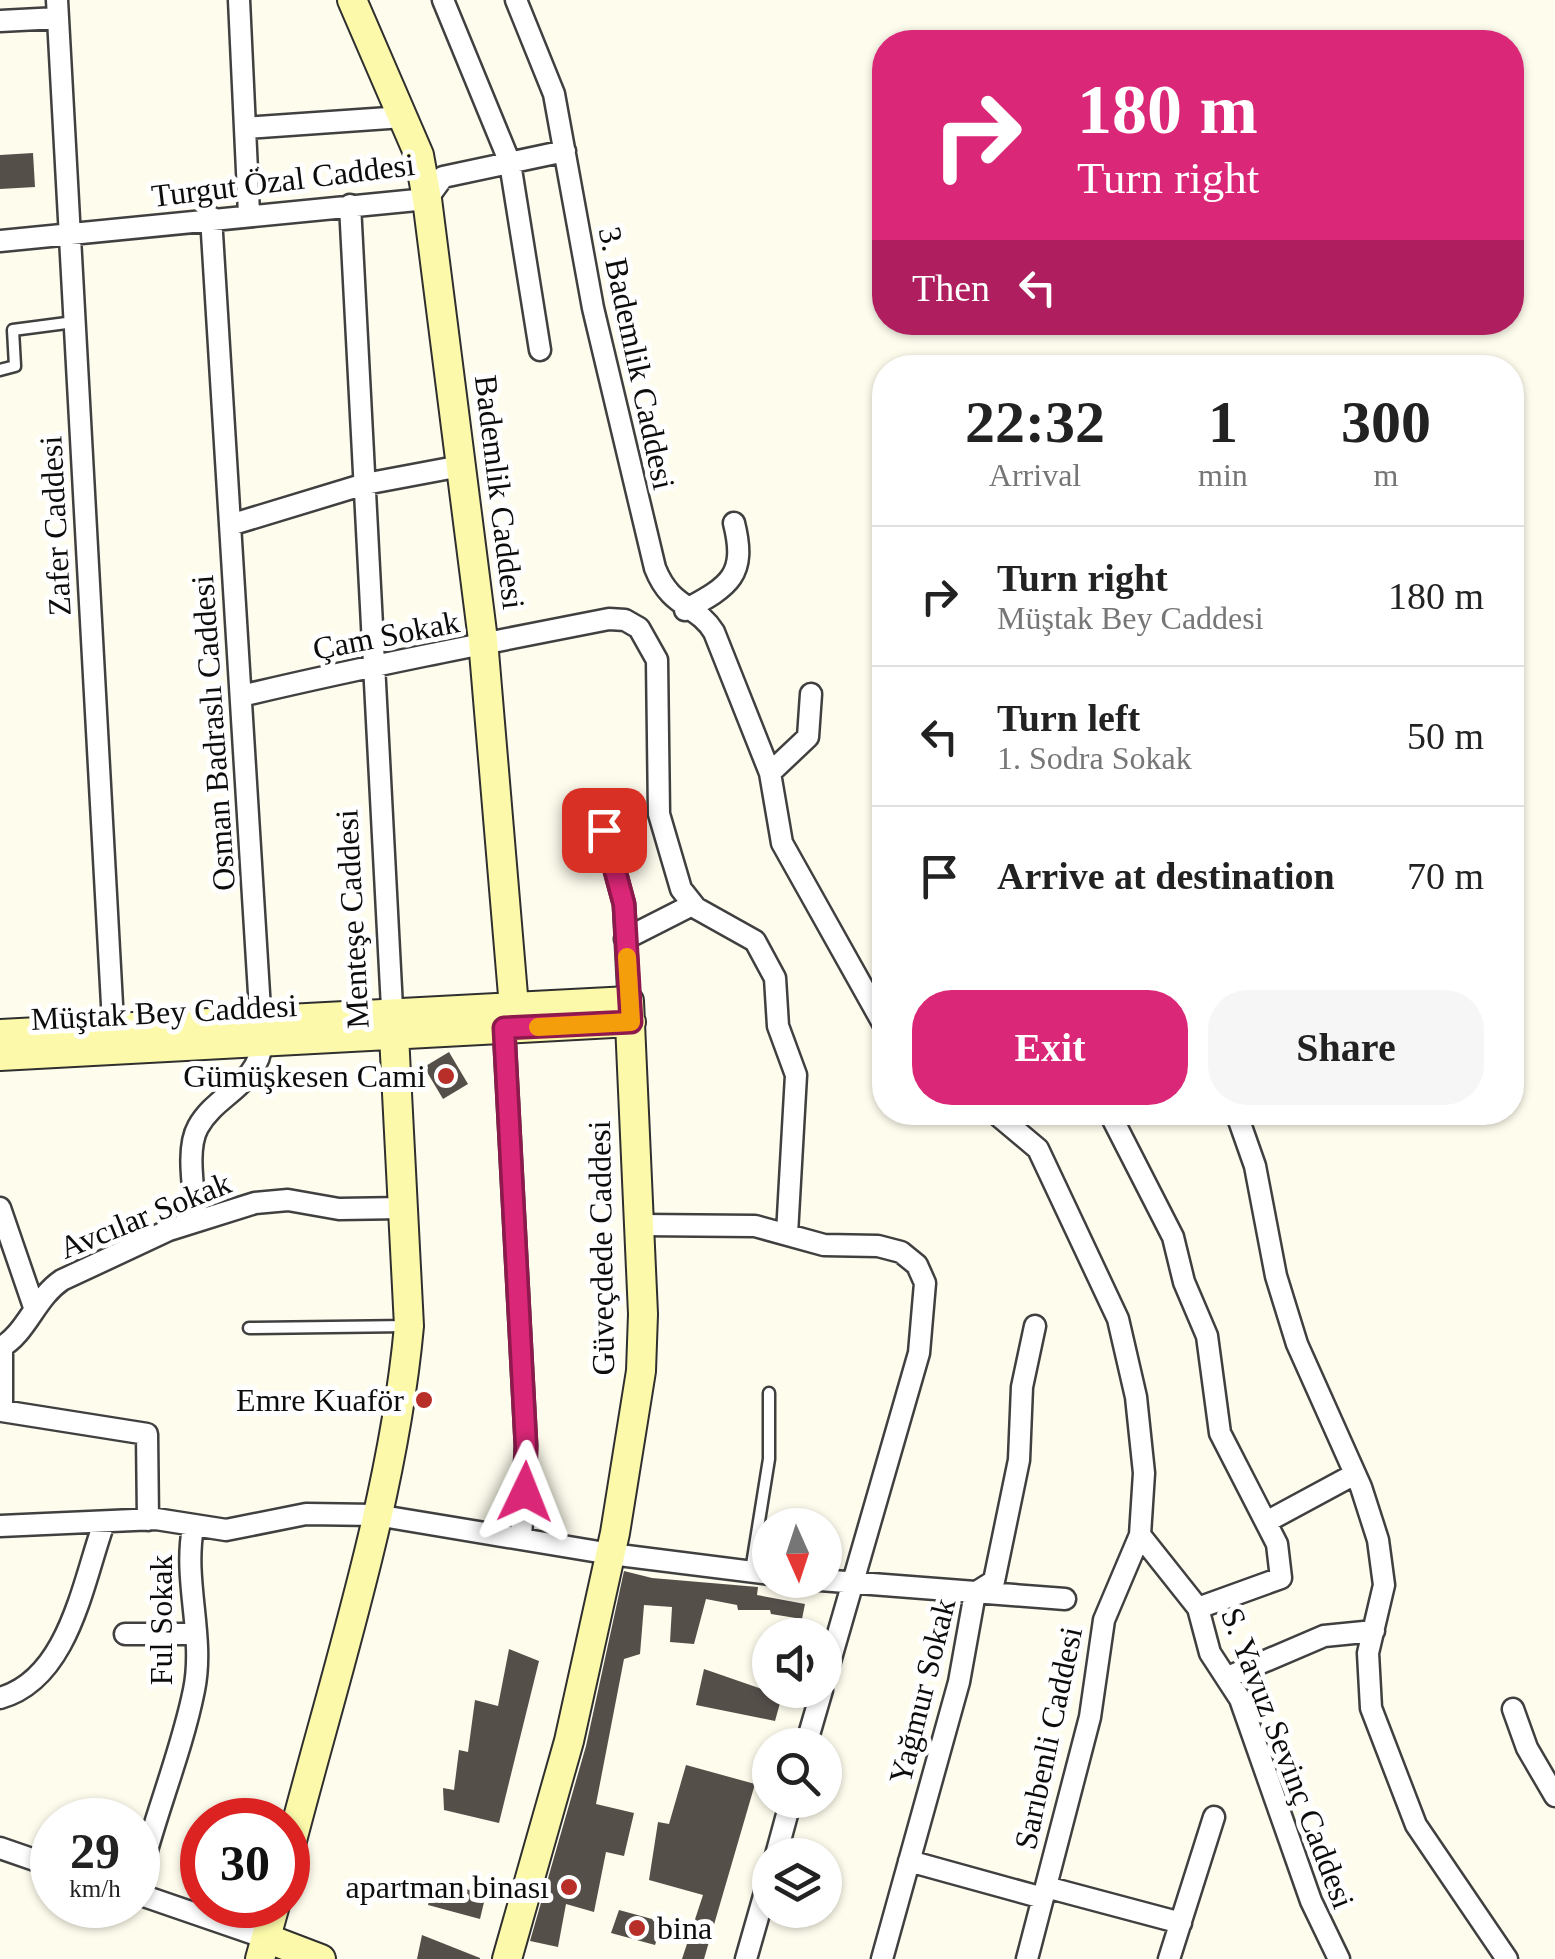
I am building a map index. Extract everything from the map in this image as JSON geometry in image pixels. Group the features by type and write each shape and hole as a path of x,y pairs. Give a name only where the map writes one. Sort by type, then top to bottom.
{"street":[{"path":"239,0 249,214"},
{"name":"Bademlik Caddesi","path":"352,0 419,154 428,199 484,647 509,1018"},
{"path":"443,0 510,162 540,350"},
{"name":"3. Bademlik Caddesi","path":"516,0 554,94 592,308 651,557 664,588 714,632 770,773 778,833 789,859 843,946 872,1008"},
{"path":"0,21 57,9"},
{"name":"Zafer Caddesi","path":"57,9 73,237 74,322 114,1039"},
{"path":"245,128 403,117"},
{"name":"Turgut Özal Caddesi","path":"0,241 73,237 211,217 428,199 444,178 565,151"},
{"name":"Menteşe Caddesi","path":"303,1798 396,1428 408,1326 350,205"},
{"name":"Osman Badraslı Caddesi","path":"211,217 262,1031"},
{"path":"230,526 365,484 461,466"},
{"path":"685,610 709,597 735,574 740,560 734,522"},
{"name":"Çam Sokak","path":"241,696 374,664 484,647 601,621 632,623 645,634 657,660 659,814 673,870 692,904"},
{"path":"770,773 808,737 811,694"},
{"path":"604,830 621,892 630,1011"},
{"path":"626,939 692,904 755,941 775,978 778,1026 796,1076 787,1234"},
{"name":"Müştak Bey Caddesi","path":"0,1056 114,1039 630,1011"},
{"name":"Güveçdede Caddesi","path":"507,1959 569,1742 611,1554 641,1371 640,1224 630,1011"},
{"path":"509,1018 526,1446 520,1539"},
{"path":"196,1220 197,1128 252,1070 262,1031"},
{"name":"Müştak Bey Caddesi","path":"0,1034 114,1039"},
{"name":"Sarıbenli Caddesi","path":"1009,1125 1038,1149 1122,1330 1141,1439 1144,1507 1140,1535 1104,1620 1090,1717 1028,1959"},
{"path":"1116,1125 1165,1216 1184,1282 1207,1336 1225,1448 1266,1522 1282,1561 1281,1578 1198,1608"},
{"path":"1241,1125 1255,1166 1276,1276 1297,1344 1372,1515 1382,1563 1381,1609 1374,1630 1367,1691 1405,1801 1507,1959"},
{"name":"Avcılar Sokak","path":"1,1348 62,1280 196,1220 274,1200 340,1209 403,1208"},
{"path":"0,1208 34,1307"},
{"path":"640,1224 741,1226 824,1246 878,1246 901,1252 917,1265 924,1283 919,1354 842,1619"},
{"name":"Yağmur Sokak","path":"882,1959 966,1652 975,1593 994,1580 1019,1460 1022,1387 1035,1326"},
{"path":"1,1348 2,1412 147,1434 148,1520"},
{"path":"1266,1522 1355,1474"},
{"path":"0,1526 148,1520 226,1530 322,1512 376,1514 611,1554 752,1571"},
{"path":"0,1698 38,1676 56,1651 104,1523"},
{"name":"Ful Sokak","path":"160,1808 194,1690 196,1634 190,1576 193,1528"},
{"name":"S. Yavuz Sevinç Caddesi","path":"1140,1535 1198,1608 1210,1653 1240,1699 1311,1901 1339,1959"},
{"path":"842,1583 1066,1599"},
{"path":"1228,1677 1324,1636 1374,1630"},
{"path":"125,1634 196,1634"},
{"path":"1513,1708 1527,1748 1555,1796"},
{"path":"1170,1959 1214,1817"},
{"path":"0,1848 30,1858"},
{"path":"909,1861 1181,1923"},
{"path":"160,1904 263,1949 321,1959"},
{"path":"746,1959 755,1928"}],"lane":[{"path":"0,370 15,366 13,330 74,322"},
{"path":"249,1328 408,1326"},
{"path":"765,1508 769,1393"}],"building":[{"path":"33,153 35,187 0,189 0,155"},
{"name":"Gümüşkesen Cami","path":"449,1052 468,1084 443,1099 424,1067"},
{"path":"624,1571 652,1578 752,1586 752,1598 805,1604 802,1618 796,1618 771,1614 770,1610 738,1610 737,1605 706,1599 694,1644 670,1642 672,1607 644,1605 640,1654 624,1659 596,1804 634,1813 624,1856 606,1852 594,1912 566,1904 558,1947 530,1941 586,1746"},
{"path":"509,1649 539,1661 499,1823 444,1810 443,1788 454,1790 459,1750 468,1752 475,1700 498,1706"},
{"path":"704,1669 752,1686 752,1708 779,1708 775,1721 696,1705"},
{"path":"686,1765 752,1783 704,1959 682,1959 703,1895 649,1880 658,1822 669,1824"},
{"path":"434,1881 486,1894 480,1919 428,1905"},
{"name":"bina","path":"619,1910 663,1922 655,1945 611,1933"},
{"path":"422,1935 480,1958 480,1959 417,1959"}],"slow traffic":[{"path":"538,1027 631,1022 627,957"}],"place":[{"name":"Gümüşkesen Cami","path":"446,1076"},
{"name":"Emre Kuaför","path":"424,1400"},
{"name":"apartman binası","path":"569,1887"},
{"name":"bina","path":"637,1928"}],"route":[{"path":"525,1492 526,1446 504,1028 631,1022 624,904 604,830"}]}
